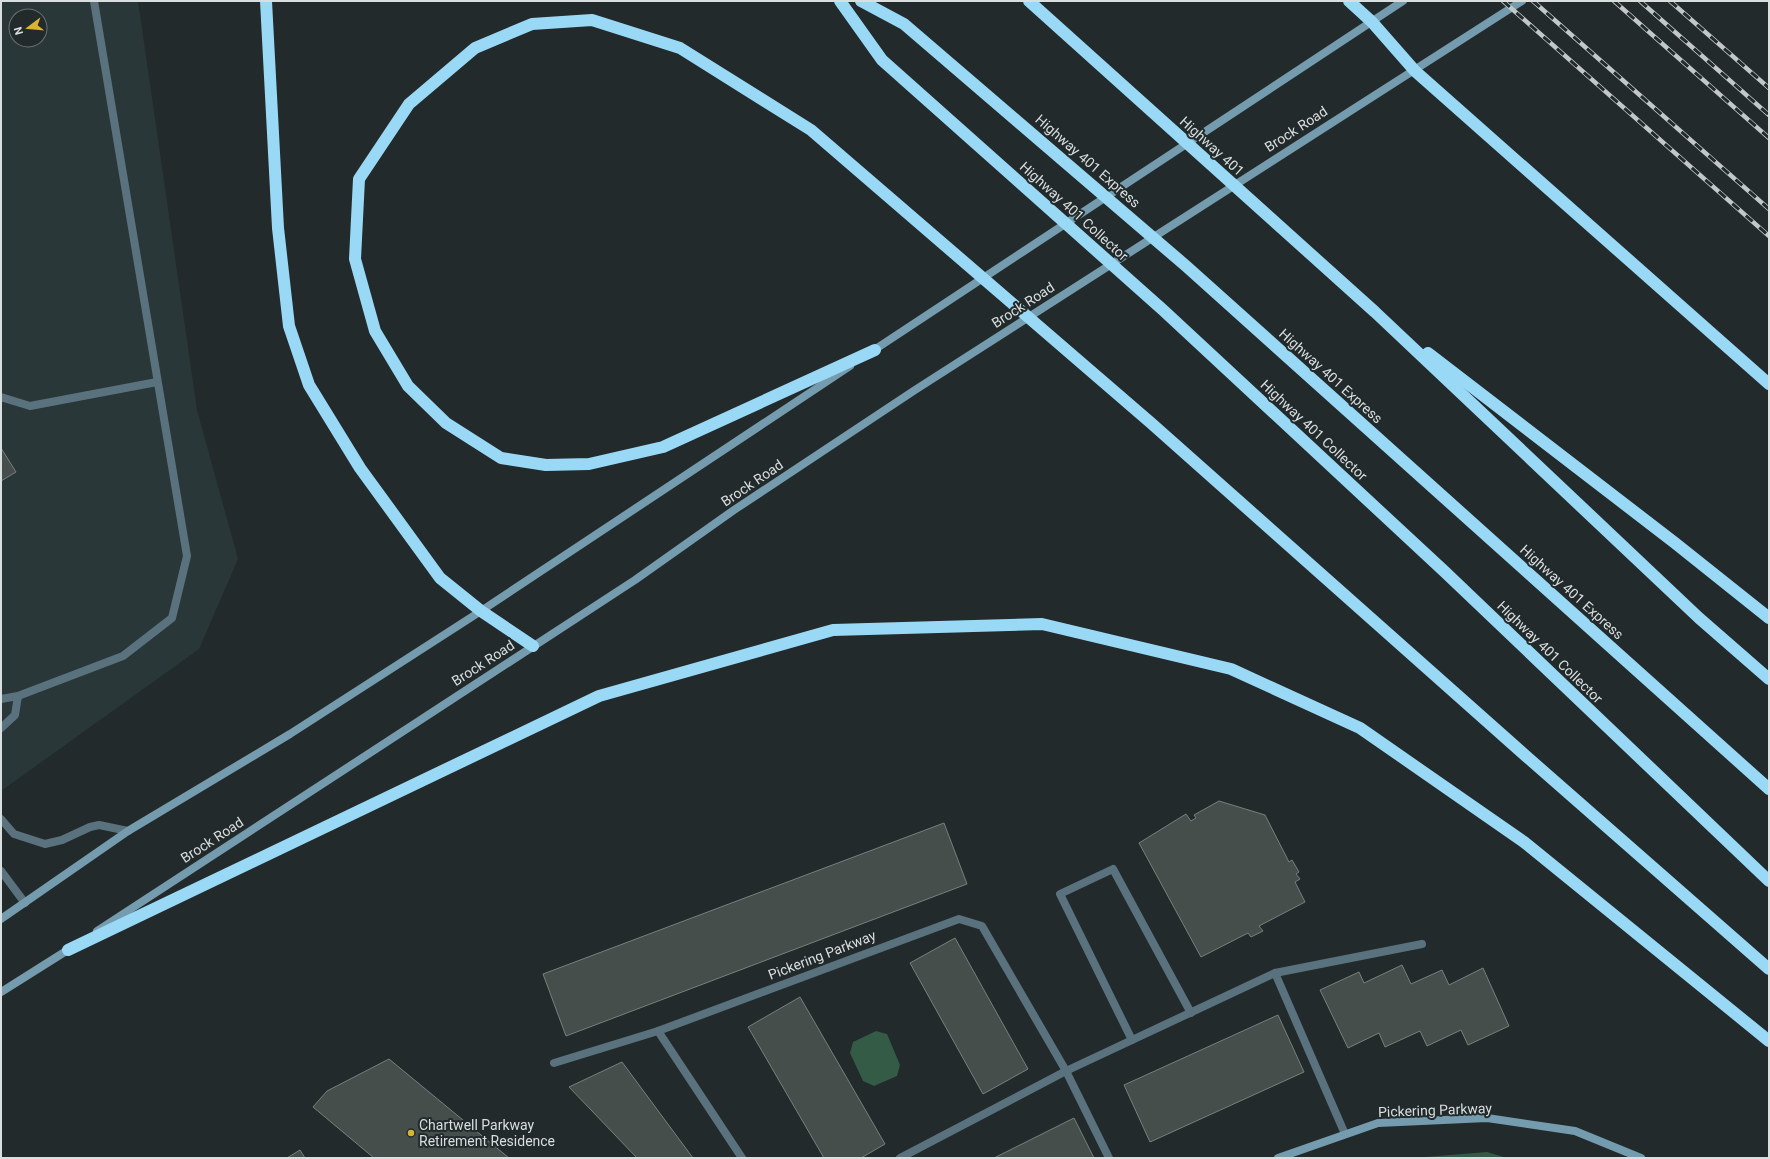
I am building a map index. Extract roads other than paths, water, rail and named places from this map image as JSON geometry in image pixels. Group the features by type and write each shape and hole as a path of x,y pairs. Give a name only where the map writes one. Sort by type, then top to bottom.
{"highway":[{"path":"266,1 278,236 289,326 309,385 360,468 440,578 481,611 533,646"},
{"name":"Highway 401 Collector","path":"840,1 882,60 1162,310 1445,572 1769,881"},
{"name":"Highway 401 Express","path":"861,1 904,24 1186,266 1769,789"},
{"name":"Highway 401","path":"1029,1 1375,312"},
{"path":"1349,1 1372,22 1415,71 1769,384"},
{"path":"875,350 663,447 589,464 546,465 501,458 446,423 408,386 375,331 355,259 359,180 409,104 474,48 532,24 592,20 680,48 811,130 1151,423 1527,757 1769,969"},
{"path":"1375,312 1675,543 1769,618"},
{"path":"1375,312 1699,618 1769,679"},
{"path":"68,950 599,696 833,630 1042,624 1231,669 1360,728 1524,842 1769,1040"}],"main road":[{"path":"1,919 128,831 290,734 481,611 1403,1"},
{"name":"Brock Road","path":"1,992 68,950 635,580 734,510 915,390 1363,102 1415,71 1522,1"},
{"name":"Pickering Parkway","path":"1278,1158 1378,1123 1487,1118 1575,1131 1641,1158"}],"street":[{"path":"1,699 18,696 123,656 172,618 188,556 157,382 94,1"},
{"path":"1,397 30,406 157,382"},
{"path":"1,728 15,715 18,696"},
{"path":"1,819 14,834 45,844 62,840 90,827 99,825 128,831"},
{"path":"1132,1040 1060,894 1113,868 1191,1013"},
{"path":"1,871 25,903"},
{"name":"Pickering Parkway","path":"554,1063 658,1031 959,919 982,926 1066,1070 1109,1158"},
{"path":"900,1158 1066,1070 1275,973 1422,944"},
{"path":"1275,973 1345,1134"},
{"path":"658,1031 742,1158"}],"railway":[{"path":"1503,1 1769,236"},
{"path":"1533,1 1769,209"},
{"path":"1614,1 1769,138"},
{"path":"1640,1 1769,115"},
{"path":"1670,1 1769,88"}],"place":[{"name":"Chartwell Parkway Retirement Residence","path":"411,1133"}]}
